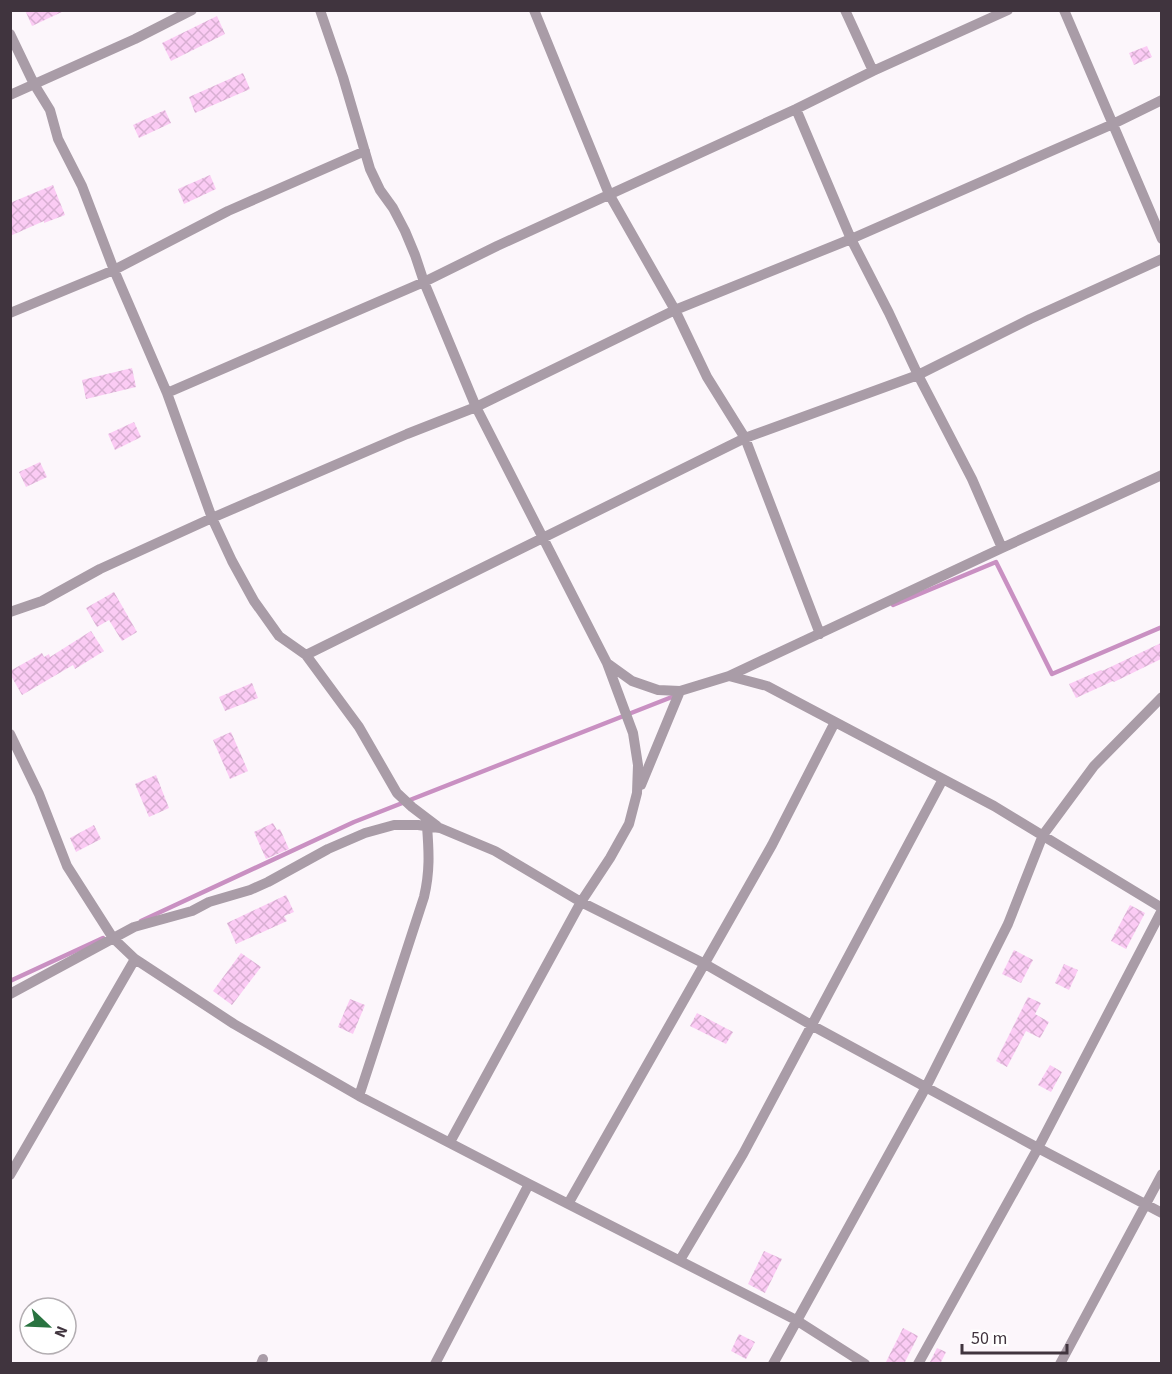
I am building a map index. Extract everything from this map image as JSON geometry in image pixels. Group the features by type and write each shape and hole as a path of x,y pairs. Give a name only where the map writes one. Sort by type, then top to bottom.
{"street":[{"path":"10,95 135,39 192,10"},
{"path":"320,10 343,77 370,169 405,231 476,407 607,663 633,733 638,765 637,793"},
{"path":"534,10 609,194 675,310 707,377 745,438 819,633"},
{"path":"845,10 873,71"},
{"path":"167,393 424,282 497,246 1008,10"},
{"path":"1064,10 1161,239"},
{"path":"10,34 34,84 50,110 58,139 82,186 114,270 167,393 212,518 232,561 254,601 279,636 306,655 359,727 397,793 440,828"},
{"path":"10,612 42,601 100,569 212,518 476,407 675,310 851,239 1113,124 1161,100"},
{"path":"796,109 851,239 972,479 1002,548"},
{"path":"10,313 114,270 228,211 365,151"},
{"path":"306,655 745,438 918,375 1030,319 1161,259"},
{"path":"607,663 632,681 658,690 680,691 729,676 1161,475"},
{"path":"729,676 766,686 994,806 1161,909 1038,1148 918,1364"},
{"path":"450,1142 581,902 629,824 637,793 680,691"},
{"path":"773,1364 926,1087 1008,924 1043,835 1094,766 1161,697"},
{"path":"568,1204 772,845 835,722"},
{"path":"10,734 39,794 67,866 113,938 135,959 234,1024 359,1095 796,1320 865,1364"},
{"path":"680,1260 743,1155 943,779"},
{"path":"10,994 134,927 250,890 364,833 394,825 440,828 495,851 581,902 705,964 813,1026 1161,1213"},
{"path":"359,1095 424,897 429,858 427,826"},
{"path":"10,1175 135,959"},
{"path":"1060,1364 1161,1174"},
{"path":"435,1364 529,1184"}],"building":[{"path":"25,10 66,10 32,26"},
{"path":"217,16 225,34 171,61 162,43"},
{"path":"1147,46 1152,57 1134,65 1129,53"},
{"path":"243,73 250,89 195,113 189,97"},
{"path":"165,110 171,123 139,138 133,125"},
{"path":"210,175 216,189 184,204 178,189"},
{"path":"53,185 65,215 44,223 44,221 10,236 10,203"},
{"path":"132,368 136,387 86,399 82,380"},
{"path":"134,422 141,437 115,450 108,434"},
{"path":"40,462 47,477 26,487 19,472"},
{"path":"114,592 137,632 122,641 109,620 97,627 86,608"},
{"path":"91,631 104,651 75,669 73,665 22,695 10,671 42,653 44,657 49,654 50,657"},
{"path":"1161,643 1161,659 1076,698 1069,684"},
{"path":"252,683 258,698 225,711 219,697"},
{"path":"231,732 248,771 230,779 213,740"},
{"path":"156,775 169,808 149,817 135,784"},
{"path":"273,823 277,830 280,829 289,849 266,859 254,832"},
{"path":"94,825 101,839 76,852 70,838"},
{"path":"286,895 294,912 284,916 287,921 236,944 227,923"},
{"path":"1130,905 1145,913 1126,949 1111,941"},
{"path":"1014,950 1033,960 1021,983 1002,974"},
{"path":"241,953 261,967 232,1005 213,991"},
{"path":"1064,964 1078,970 1069,990 1055,983"},
{"path":"1028,997 1041,1003 1035,1014 1049,1022 1040,1038 1026,1031 1007,1067 996,1061"},
{"path":"350,999 365,1005 353,1034 338,1027"},
{"path":"697,1013 733,1032 726,1044 690,1026"},
{"path":"1050,1065 1062,1072 1051,1092 1038,1085"},
{"path":"764,1251 782,1259 765,1293 748,1284"},
{"path":"903,1328 918,1336 904,1364 885,1364"},
{"path":"739,1334 755,1342 746,1359 731,1351"},
{"path":"937,1348 946,1352 940,1364 929,1364"}],"waterway":[{"path":"893,605 996,562 1052,674 1162,627"},
{"path":"141,921 354,822 677,695"},
{"path":"10,981 103,938"}]}
